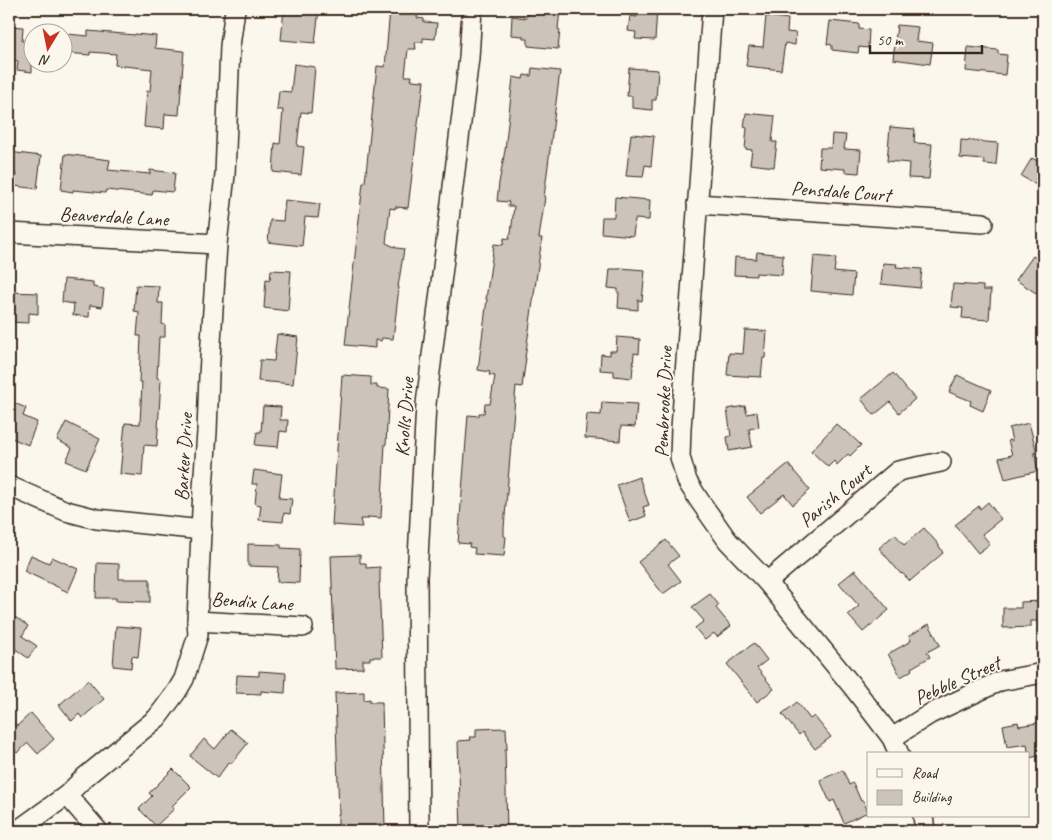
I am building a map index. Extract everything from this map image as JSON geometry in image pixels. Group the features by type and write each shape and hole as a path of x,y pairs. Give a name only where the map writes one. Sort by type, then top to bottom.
{"street":[{"name":"Barker Drive","path":"17,831 67,795 85,777 157,718 184,679 198,635 197,621 207,432 208,375 224,175 230,46 236,9"},
{"name":"Knolls Drive","path":"419,831 417,578 426,404 468,68 472,9"},
{"name":"Pembrooke Drive","path":"712,9 681,418 680,457 687,481 698,500 728,541 767,582 896,746"},
{"name":"Pensdale Court","path":"697,204 983,223"},
{"name":"Beaverdale Lane","path":"9,233 217,244"},
{"name":"Parish Court","path":"767,582 898,471 941,462"},
{"path":"9,487 66,511 97,519 202,530"},
{"name":"Bendix Lane","path":"197,621 303,627"},
{"name":"Pebble Street","path":"896,746 930,714 1000,681 1043,673"},
{"path":"67,795 98,831"},
{"path":"923,818 925,831"}],"building":[{"path":"284,9 319,9 315,43 281,40"},
{"path":"390,9 418,9 417,18 424,19 424,22 437,23 435,39 423,38 423,42 415,42 416,49 408,49 405,76 412,76 411,80 424,81 408,208 390,208 389,216 386,243 404,249 393,339 382,338 381,341 375,340 375,348 345,345 377,66 385,67"},
{"path":"530,9 560,9 558,49 528,46 528,39 523,39 523,36 511,35 512,16 526,18 526,15 529,15"},
{"path":"638,9 657,9 655,40 635,39 636,32 628,31 630,16 637,17"},
{"path":"766,16 788,19 787,32 796,33 795,45 785,43 781,70 746,66 749,46 763,47"},
{"path":"830,21 859,24 859,29 869,30 868,48 859,47 858,53 832,50 832,45 827,44"},
{"path":"897,25 918,27 916,41 933,43 930,64 893,59"},
{"path":"9,26 22,27 22,71 17,70 18,61 9,60"},
{"path":"88,31 156,36 155,48 184,51 179,115 165,114 164,129 144,127 147,91 150,91 152,69 115,65 116,54 90,52 90,55 72,54 72,34 88,36"},
{"path":"968,47 998,50 998,54 1007,55 1005,75 966,71"},
{"path":"294,64 315,67 311,113 301,112 297,146 304,147 301,175 273,172 275,143 280,144 283,110 277,110 279,91 291,92"},
{"path":"532,68 560,71 539,238 542,238 522,387 516,386 504,528 504,536 506,537 504,556 474,554 475,548 469,547 470,544 458,543 468,415 479,416 479,413 484,413 485,404 490,404 495,376 489,375 490,372 478,370 486,299 494,244 503,245 504,238 509,239 514,206 508,206 509,202 497,201 499,183 505,150 513,77 523,79 524,75 531,76"},
{"path":"629,68 658,70 656,100 652,100 652,110 632,108 632,96 627,96"},
{"path":"746,113 775,116 772,142 777,142 774,167 750,164 752,150 745,149 747,128 744,127"},
{"path":"890,127 915,129 914,143 932,144 929,179 908,178 909,163 887,161"},
{"path":"631,134 654,136 651,166 645,165 643,177 626,176"},
{"path":"832,134 846,135 844,149 861,150 859,173 845,172 845,169 819,167 820,148 831,148"},
{"path":"961,140 998,143 996,165 984,164 984,160 960,158"},
{"path":"9,152 41,156 37,189 15,186 16,174 9,173"},
{"path":"65,154 110,160 108,170 150,174 150,170 175,173 173,192 153,190 152,195 106,190 105,193 61,190"},
{"path":"1032,158 1043,164 1043,189 1021,176"},
{"path":"615,197 650,200 649,220 635,219 633,236 601,233 602,217 614,217"},
{"path":"285,200 320,204 318,218 305,217 302,246 268,242 270,220 283,221"},
{"path":"757,252 783,255 782,275 756,273 756,276 734,275 735,257 756,259"},
{"path":"814,256 836,258 834,272 854,274 852,295 811,291"},
{"path":"1033,256 1043,262 1043,282 1036,293 1016,280"},
{"path":"883,263 897,264 896,267 922,269 920,288 881,284"},
{"path":"610,269 645,270 642,301 638,300 638,310 618,308 618,289 608,288"},
{"path":"271,270 291,271 288,311 264,308 266,279 270,280"},
{"path":"64,279 93,282 93,287 104,289 102,307 90,305 89,317 73,315 74,304 62,302"},
{"path":"953,284 983,286 983,290 991,290 989,320 962,318 963,308 951,307"},
{"path":"136,285 159,286 158,303 163,303 162,324 165,325 165,337 159,337 157,378 161,379 157,446 144,445 142,476 120,474 125,423 140,424 142,382 139,382 141,336 137,336 139,312 134,311"},
{"path":"9,292 38,293 38,314 29,313 29,323 9,322"},
{"path":"745,330 767,331 765,358 763,358 761,377 727,375 729,353 743,354"},
{"path":"277,334 298,337 293,384 258,381 260,360 274,361"},
{"path":"617,337 640,339 639,354 634,353 632,378 614,376 614,371 600,370 601,354 610,355 610,351 616,351"},
{"path":"893,373 915,399 899,413 890,402 874,415 861,399"},
{"path":"342,375 371,377 371,385 377,385 377,388 389,389 381,518 368,517 368,519 360,519 362,527 332,525"},
{"path":"957,375 991,390 983,411 970,405 971,401 949,392"},
{"path":"602,402 637,404 635,427 621,426 620,441 585,438 587,414 601,415"},
{"path":"14,403 26,408 23,416 37,422 28,445 9,437 9,417"},
{"path":"263,406 281,407 280,420 288,420 287,432 280,431 278,447 255,445 257,432 261,432"},
{"path":"745,406 747,414 757,412 759,427 749,429 752,447 729,451 727,437 731,436 727,409"},
{"path":"66,422 100,439 86,469 66,461 72,448 57,440"},
{"path":"1029,423 1037,453 1034,452 1038,471 1005,479 999,458 1012,455 1008,440 1012,441 1009,428"},
{"path":"836,424 861,445 837,465 834,461 828,467 811,451"},
{"path":"788,464 810,490 793,505 784,494 760,513 747,497"},
{"path":"254,470 282,474 279,498 292,499 290,514 284,513 283,522 259,520 261,505 255,504 257,484 252,484"},
{"path":"639,477 649,505 643,507 646,516 630,522 617,485"},
{"path":"988,502 1001,519 982,534 990,544 978,553 955,525 979,506 980,509"},
{"path":"924,528 943,553 910,581 901,574 879,548 895,534 904,545"},
{"path":"666,540 679,556 668,564 681,581 663,594 638,562"},
{"path":"248,544 281,545 281,548 300,549 299,583 277,582 278,567 248,566"},
{"path":"31,555 49,563 52,557 78,569 68,592 24,571"},
{"path":"360,555 360,563 366,563 366,568 380,567 382,657 370,657 370,660 363,660 363,668 335,669 331,556"},
{"path":"97,563 119,564 119,579 150,579 150,602 116,601 116,598 96,598"},
{"path":"855,570 889,610 863,632 848,615 859,606 839,583"},
{"path":"710,594 719,605 716,608 731,626 717,637 714,633 705,640 695,628 704,621 692,607"},
{"path":"1043,601 1043,621 1031,621 1031,627 1003,628 1003,608 1021,608 1021,602"},
{"path":"9,613 28,626 22,636 37,646 28,658 14,648 9,655"},
{"path":"929,624 940,645 927,652 930,657 911,668 912,670 901,677 888,654 911,641 909,636"},
{"path":"116,626 141,628 138,657 132,656 131,668 113,666"},
{"path":"754,643 767,660 757,668 774,689 757,702 727,664"},
{"path":"259,671 286,673 285,693 261,691 261,694 236,693 237,675 259,676"},
{"path":"88,680 104,699 82,718 79,714 72,721 59,705"},
{"path":"364,692 364,700 370,699 370,702 382,702 385,830 338,831 335,693"},
{"path":"797,702 810,719 814,716 831,737 815,749 802,732 799,735 782,714"},
{"path":"31,713 54,739 38,754 28,743 17,753 9,744 9,716 17,726"},
{"path":"1018,722 1019,726 1043,722 1043,740 1041,741 1043,755 1030,758 1027,744 1007,747 1003,725"},
{"path":"506,728 507,831 461,831 458,741 471,740 470,737 476,737 476,729"},
{"path":"231,729 248,743 231,764 229,762 217,778 190,756 204,739 215,749"},
{"path":"173,769 191,787 172,806 174,809 156,826 139,809 152,796 149,793"},
{"path":"843,770 849,785 853,783 861,801 863,800 867,812 844,823 834,800 830,802 820,780"}]}
